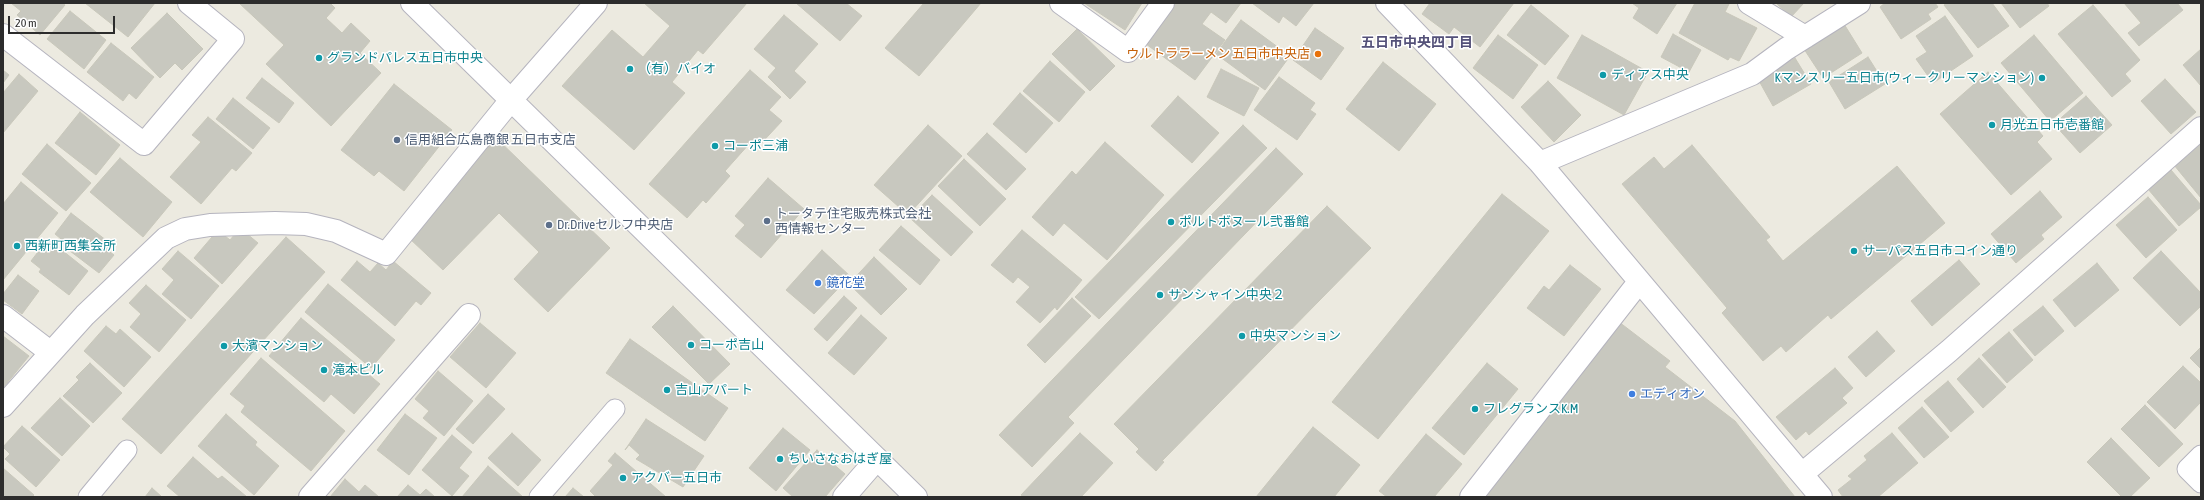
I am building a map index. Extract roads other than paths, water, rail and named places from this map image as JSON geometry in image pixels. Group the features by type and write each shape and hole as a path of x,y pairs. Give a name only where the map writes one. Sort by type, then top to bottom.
{"street":[{"path":"3,35 144,144 233,39 189,3"},
{"path":"412,3 916,497"},
{"path":"3,406 50,352 85,315 166,238 185,229 210,225 275,223 306,224 336,231 386,254 511,100 596,3"},
{"path":"1061,3 1128,51 1163,3"},
{"path":"1387,3 1540,163 1821,497"},
{"path":"1749,3 1805,37"},
{"path":"1540,163 1752,74 1805,37 1860,3"},
{"path":"1802,474 1949,350 2201,128"},
{"path":"1471,497 1639,282"},
{"path":"310,497 469,315"},
{"path":"3,316 50,352"},
{"path":"844,497 878,459"}],"lane":[{"path":"539,497 615,409"},
{"path":"88,497 127,450"},
{"path":"2201,455 2187,469 2201,483"}],"place":[{"name":"ウルトララーメン 五日市中央店","path":"1318,54"},
{"name":"グランドパレス五日市中央","path":"319,58"},
{"name":"（有）バイオ","path":"630,69"},
{"name":"ディアス中央","path":"1603,75"},
{"name":"Kマンスリー五日市(ウィークリーマンション)","path":"2042,78"},
{"name":"月光五日市壱番館","path":"1992,125"},
{"name":"信用組合広島商銀 五日市支店","path":"397,140"},
{"name":"コーポ三浦","path":"715,146"},
{"name":"トータテ住宅販売株式会社 西情報センター","path":"767,221"},
{"name":"ポルトボヌール弐番館","path":"1171,222"},
{"name":"Dr.Driveセルフ中央店","path":"549,225"},
{"name":"西新町西集会所","path":"17,246"},
{"name":"サーパス五日市コイン通り","path":"1854,251"},
{"name":"鏡花堂","path":"818,283"},
{"name":"サンシャイン中央２","path":"1160,295"},
{"name":"中央マンション","path":"1242,336"},
{"name":"コーポ吉山","path":"691,345"},
{"name":"大濱マンション","path":"224,346"},
{"name":"滝本ビル","path":"324,370"},
{"name":"吉山アパート","path":"667,390"},
{"name":"エディオン","path":"1632,394"},
{"name":"フレグランスK.M","path":"1475,409"},
{"name":"ちいさなおはぎ屋","path":"780,459"},
{"name":"アクバー五日市","path":"623,478"}],"district":[{"name":"五日市中央四丁目","path":"1417,43"}]}
